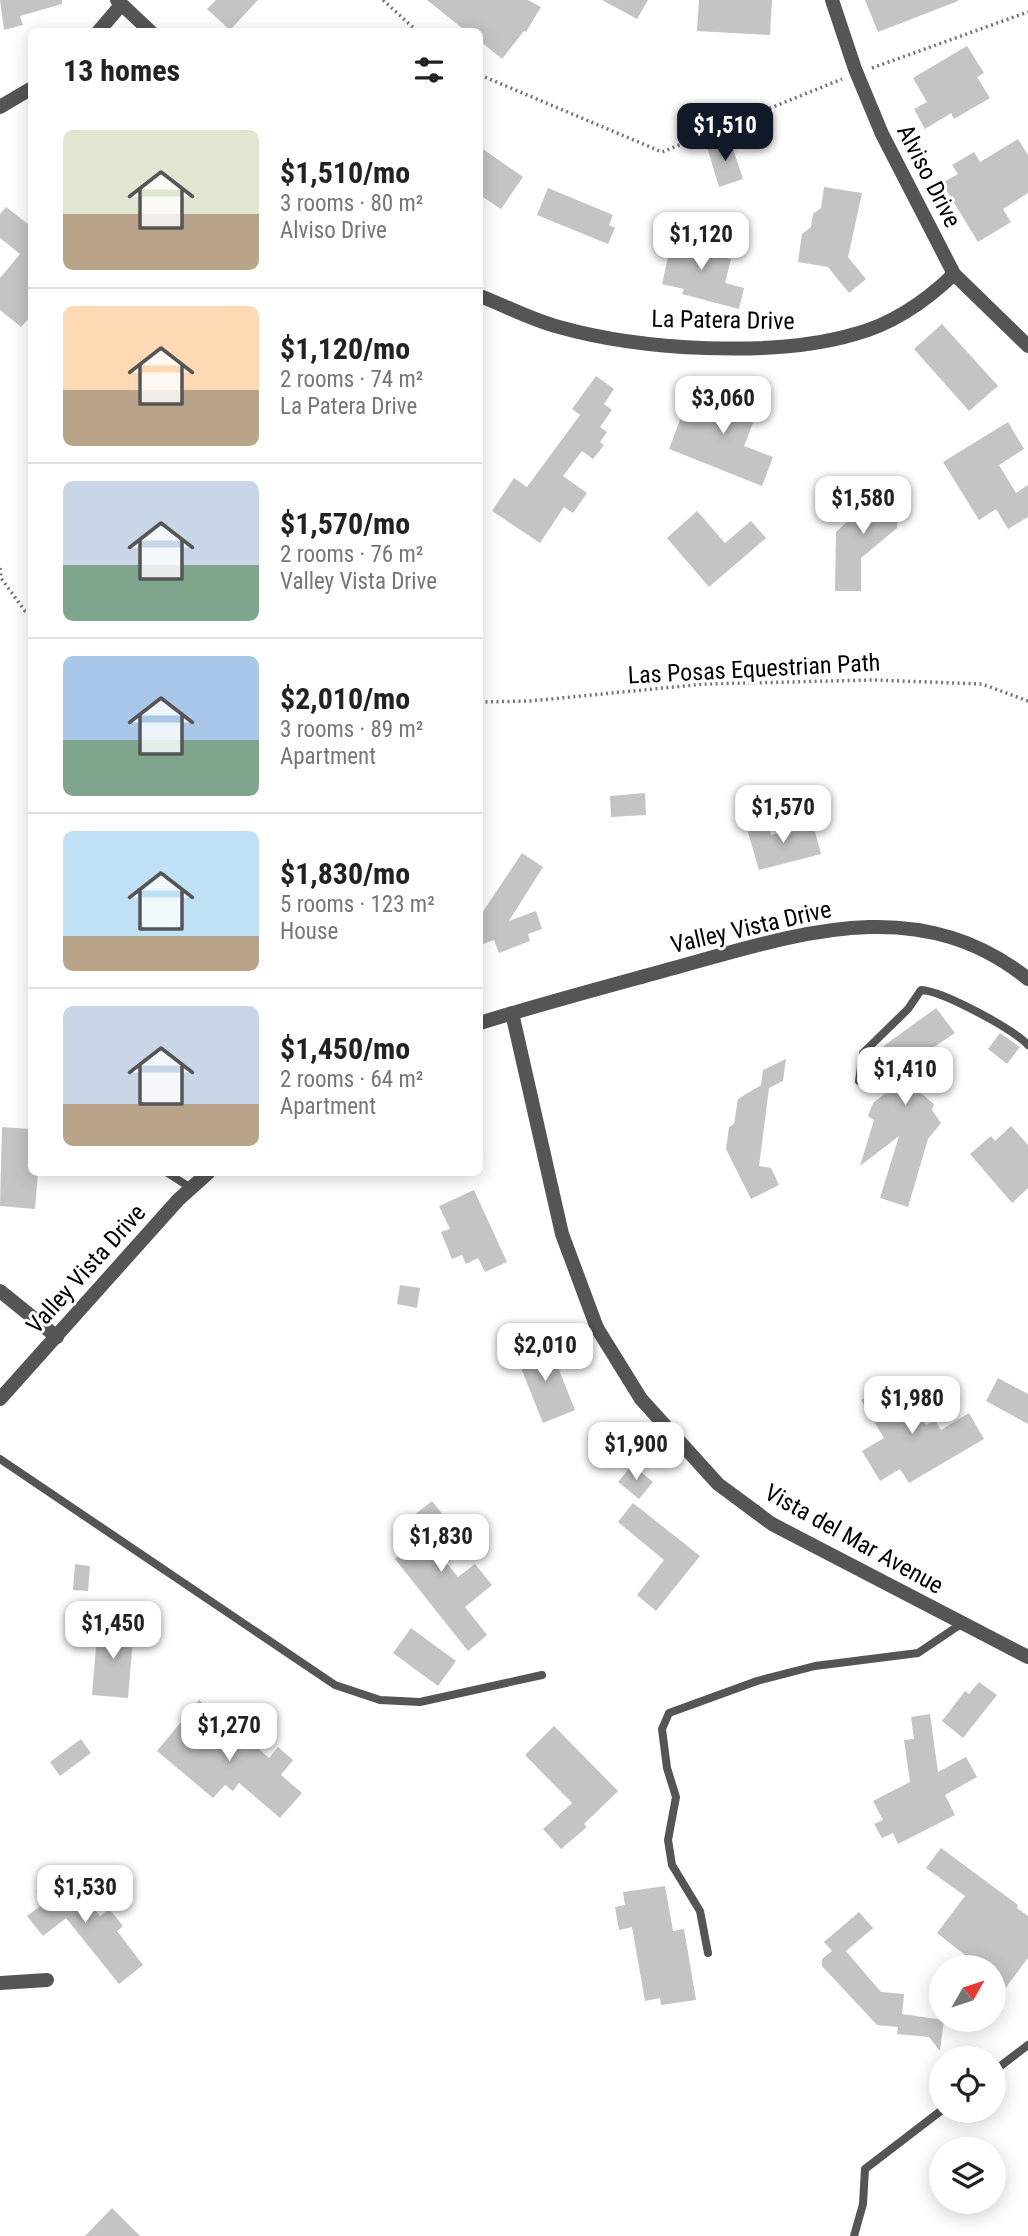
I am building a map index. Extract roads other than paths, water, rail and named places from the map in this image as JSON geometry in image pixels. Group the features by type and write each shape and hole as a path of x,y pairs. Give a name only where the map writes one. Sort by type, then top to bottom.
{"street":[{"name":"Alviso Drive","path":"832,0 856,73 882,134 954,274 1028,346"},
{"path":"101,28 119,2 147,28"},
{"path":"0,107 28,90"},
{"name":"La Patera Drive","path":"483,297 559,327 648,343 752,346 807,344 855,334 892,320 934,293 954,274"},
{"name":"Valley Vista Drive","path":"483,1022 791,936 865,926 914,928 962,941 996,957 1028,979"},
{"name":"Vista del Mar Avenue","path":"512,1013 562,1234 597,1328 641,1399 719,1483 772,1524 1028,1657"},
{"name":"Valley Vista Drive","path":"0,1399 204,1176"},
{"path":"0,1291 57,1337"},
{"path":"0,1983 47,1980"}],"lane":[{"path":"859,1081 863,1053 908,1009 921,990 1006,1027 1028,1045"},
{"path":"172,1176 191,1188"},
{"path":"0,1460 335,1685 380,1700 420,1702 542,1675"},
{"path":"708,1954 701,1911 672,1865 668,1840 676,1797 667,1768 662,1729 669,1713 757,1681 815,1666 918,1653 961,1624"},
{"path":"1006,2062 1028,2045"},
{"path":"854,2236 863,2204 865,2169 929,2120"}]}
